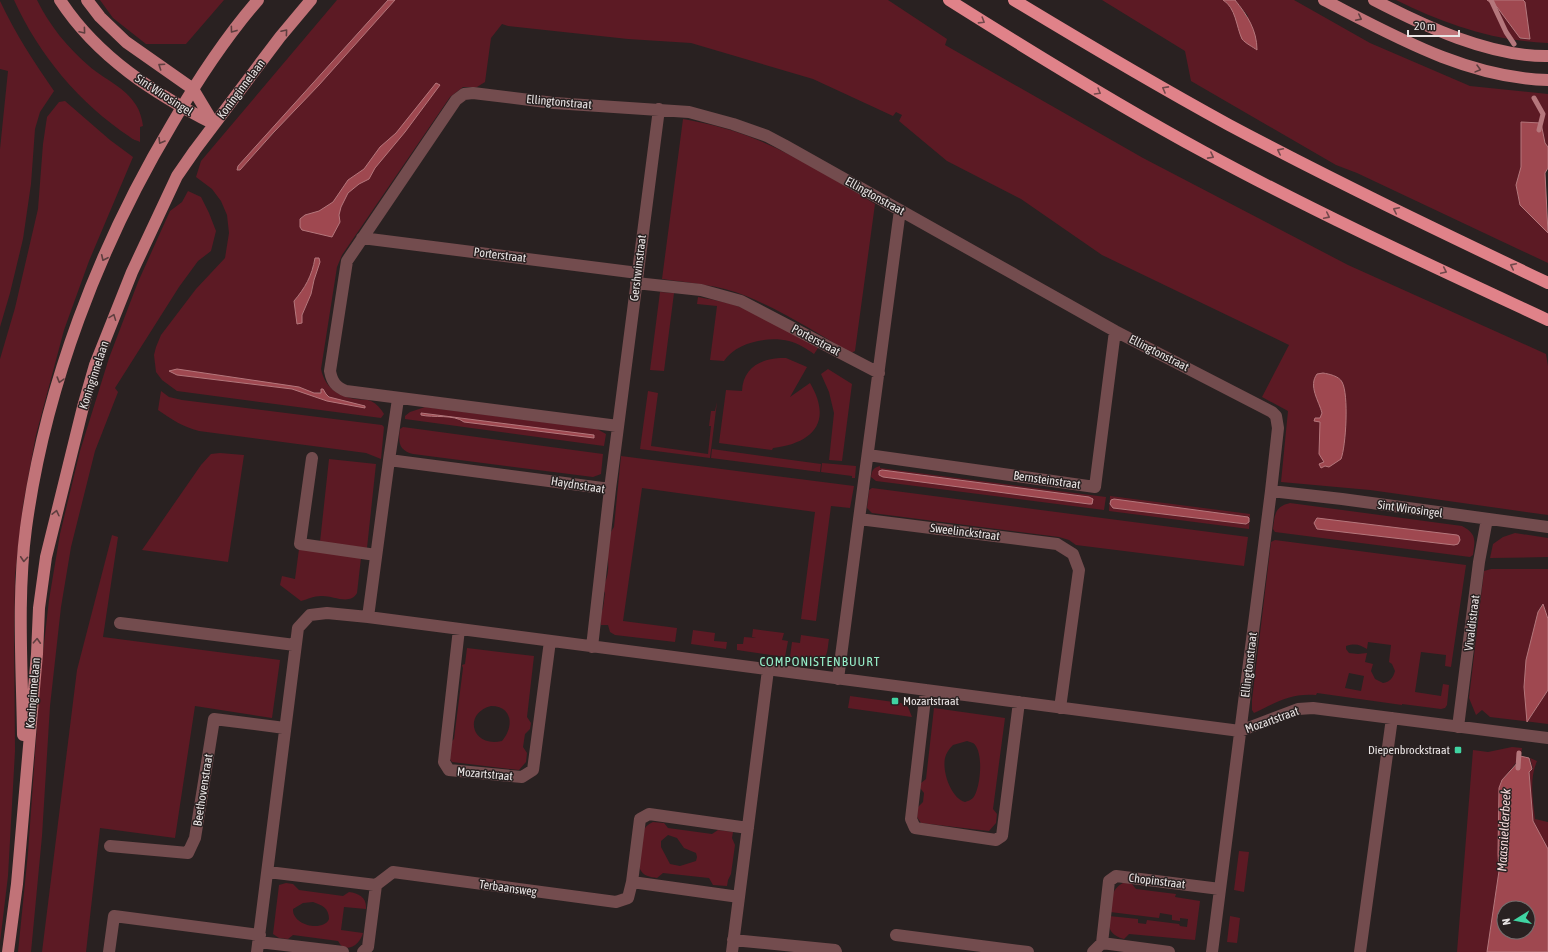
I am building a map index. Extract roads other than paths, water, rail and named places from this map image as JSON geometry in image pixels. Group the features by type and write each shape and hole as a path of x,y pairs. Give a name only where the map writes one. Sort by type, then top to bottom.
{"highway":[{"path":"949,0 1071,76 1204,152 1296,201 1548,320"},
{"path":"1014,0 1146,79 1230,125 1394,209 1548,283"}],"main road":[{"name":"Sint Wirosingel","path":"60,0 77,24 101,50 119,65 181,108 214,124"},
{"name":"Sint Wirosingel","path":"87,0 100,18 126,42 193,88 214,124"},
{"name":"Koninginnelaan","path":"24,806 21,600 26,530 39,451 64,363 99,268 130,200 155,152 193,88 226,41 258,0"},
{"name":"Koninginnelaan","path":"8,952 17,884 37,654 39,608 46,557 83,407 96,365 113,317 177,176 214,124 280,37 311,0"},
{"path":"1324,0 1410,44 1466,65 1496,74 1528,79 1548,80"},
{"path":"1374,0 1437,30 1475,43 1505,51 1537,56 1548,56"}],"street":[{"name":"Ellingtonstraat","path":"398,399 346,391 334,384 330,371 345,269 350,254 456,100 464,94 473,93 554,103 689,112 714,118 767,136 1115,331 1272,412 1276,416 1278,428 1271,491 1240,731"},
{"name":"Gershwinstraat","path":"610,489 659,110"},
{"path":"838,679 900,210"},
{"name":"Porterstraat","path":"362,238 637,278 701,290 741,301 878,373"},
{"name":"Bernsteinstraat","path":"868,455 1095,487 1115,331"},
{"path":"368,617 398,399 618,426"},
{"path":"312,458 300,544 376,554"},
{"name":"Haydnstraat","path":"389,460 610,489 592,647"},
{"name":"Sint Wirosingel","path":"1271,491 1342,499 1548,527"},
{"name":"Sweelinckstraat","path":"859,519 1056,544 1073,554 1079,570 1060,708"},
{"name":"Vivaldistraat","path":"1458,727 1487,519"},
{"name":"Mozartstraat","path":"295,645 298,628 310,615 327,613 368,617 1240,731 1298,709 1313,708 1548,738"},
{"path":"120,623 295,645 259,943"},
{"name":"Mozartstraat","path":"459,629 444,762 449,770 522,777 533,770 550,641"},
{"path":"732,952 768,670"},
{"path":"926,690 911,819 915,828 996,840 1002,836 1019,702"},
{"path":"1360,952 1392,718"},
{"name":"Beethovenstraat","path":"110,846 188,853 196,838 214,719 285,728"},
{"path":"1212,952 1240,731"},
{"name":"Terbaansweg","path":"376,885 394,872 616,902 628,898 632,882 640,819 649,814 748,828"},
{"path":"268,872 376,885 368,948 363,952"},
{"name":"Chopinstraat","path":"1102,943 1109,881 1116,876 1220,889"},
{"path":"632,882 739,897"},
{"path":"109,952 114,916 259,943 343,952"},
{"path":"896,935 1028,952"},
{"path":"733,940 835,950 836,952"},
{"path":"1093,952 1102,943 1169,952"}],"water":[{"path":"388,0 395,0 240,170 237,170 238,166"},
{"path":"1223,0 1235,0 1244,11 1253,29 1257,43 1257,50 1242,39 1233,12"},
{"path":"1487,0 1523,0 1525,2 1530,39 1520,38 1497,7"},
{"path":"436,83 440,85 405,132 375,168 369,179 359,184 348,193 341,207 339,215 340,222 332,237 302,230 300,227 300,219 305,215 319,211 333,202 348,180 364,169 380,147 396,133"},
{"path":"1521,122 1541,123 1545,143 1548,147 1548,168 1545,173 1548,233 1520,205 1516,185 1521,167"},
{"path":"315,258 319,258 320,262 311,294 302,315 302,323 297,324 294,301 308,281"},
{"path":"177,369 299,387 314,393 321,393 321,389 323,389 329,397 365,406 365,408 327,401 292,389 177,375 169,371"},
{"path":"1323,373 1336,377 1342,382 1346,397 1346,420 1341,459 1329,467 1325,466 1321,468 1319,464 1324,462 1319,454 1320,422 1314,421 1315,418 1320,418 1322,413 1315,394 1314,383 1317,374"},
{"path":"421,413 594,435 594,438 464,422 455,418 426,416 421,415"},
{"path":"882,470 1089,497 1093,499 1092,504 1089,504 883,477 879,475 879,471"},
{"path":"1114,499 1248,517 1249,522 1246,524 1113,508 1110,504 1111,500"},
{"path":"1317,518 1457,535 1459,536 1460,540 1458,544 1454,545 1317,529 1314,523"},
{"path":"1543,604 1548,619 1548,690 1527,722 1524,687 1526,660 1538,612"},
{"path":"1520,756 1529,758 1532,769 1529,772 1533,821 1548,849 1548,952 1487,952 1499,871 1499,788 1502,780 1520,760"}],"waterway":[{"name":"Maasnielderbeek","path":"1491,0 1506,32 1514,44"},
{"name":"Maasnielderbeek","path":"1534,98 1543,114 1539,130"},
{"name":"Maasnielderbeek","path":"1518,768 1519,753"}],"place":[{"name":"Mozartstraat","path":"895,701"},
{"name":"Diepenbrockstraat","path":"1458,750"}],"district":[{"name":"COMPONISTENBUURT","path":"820,661"}]}
